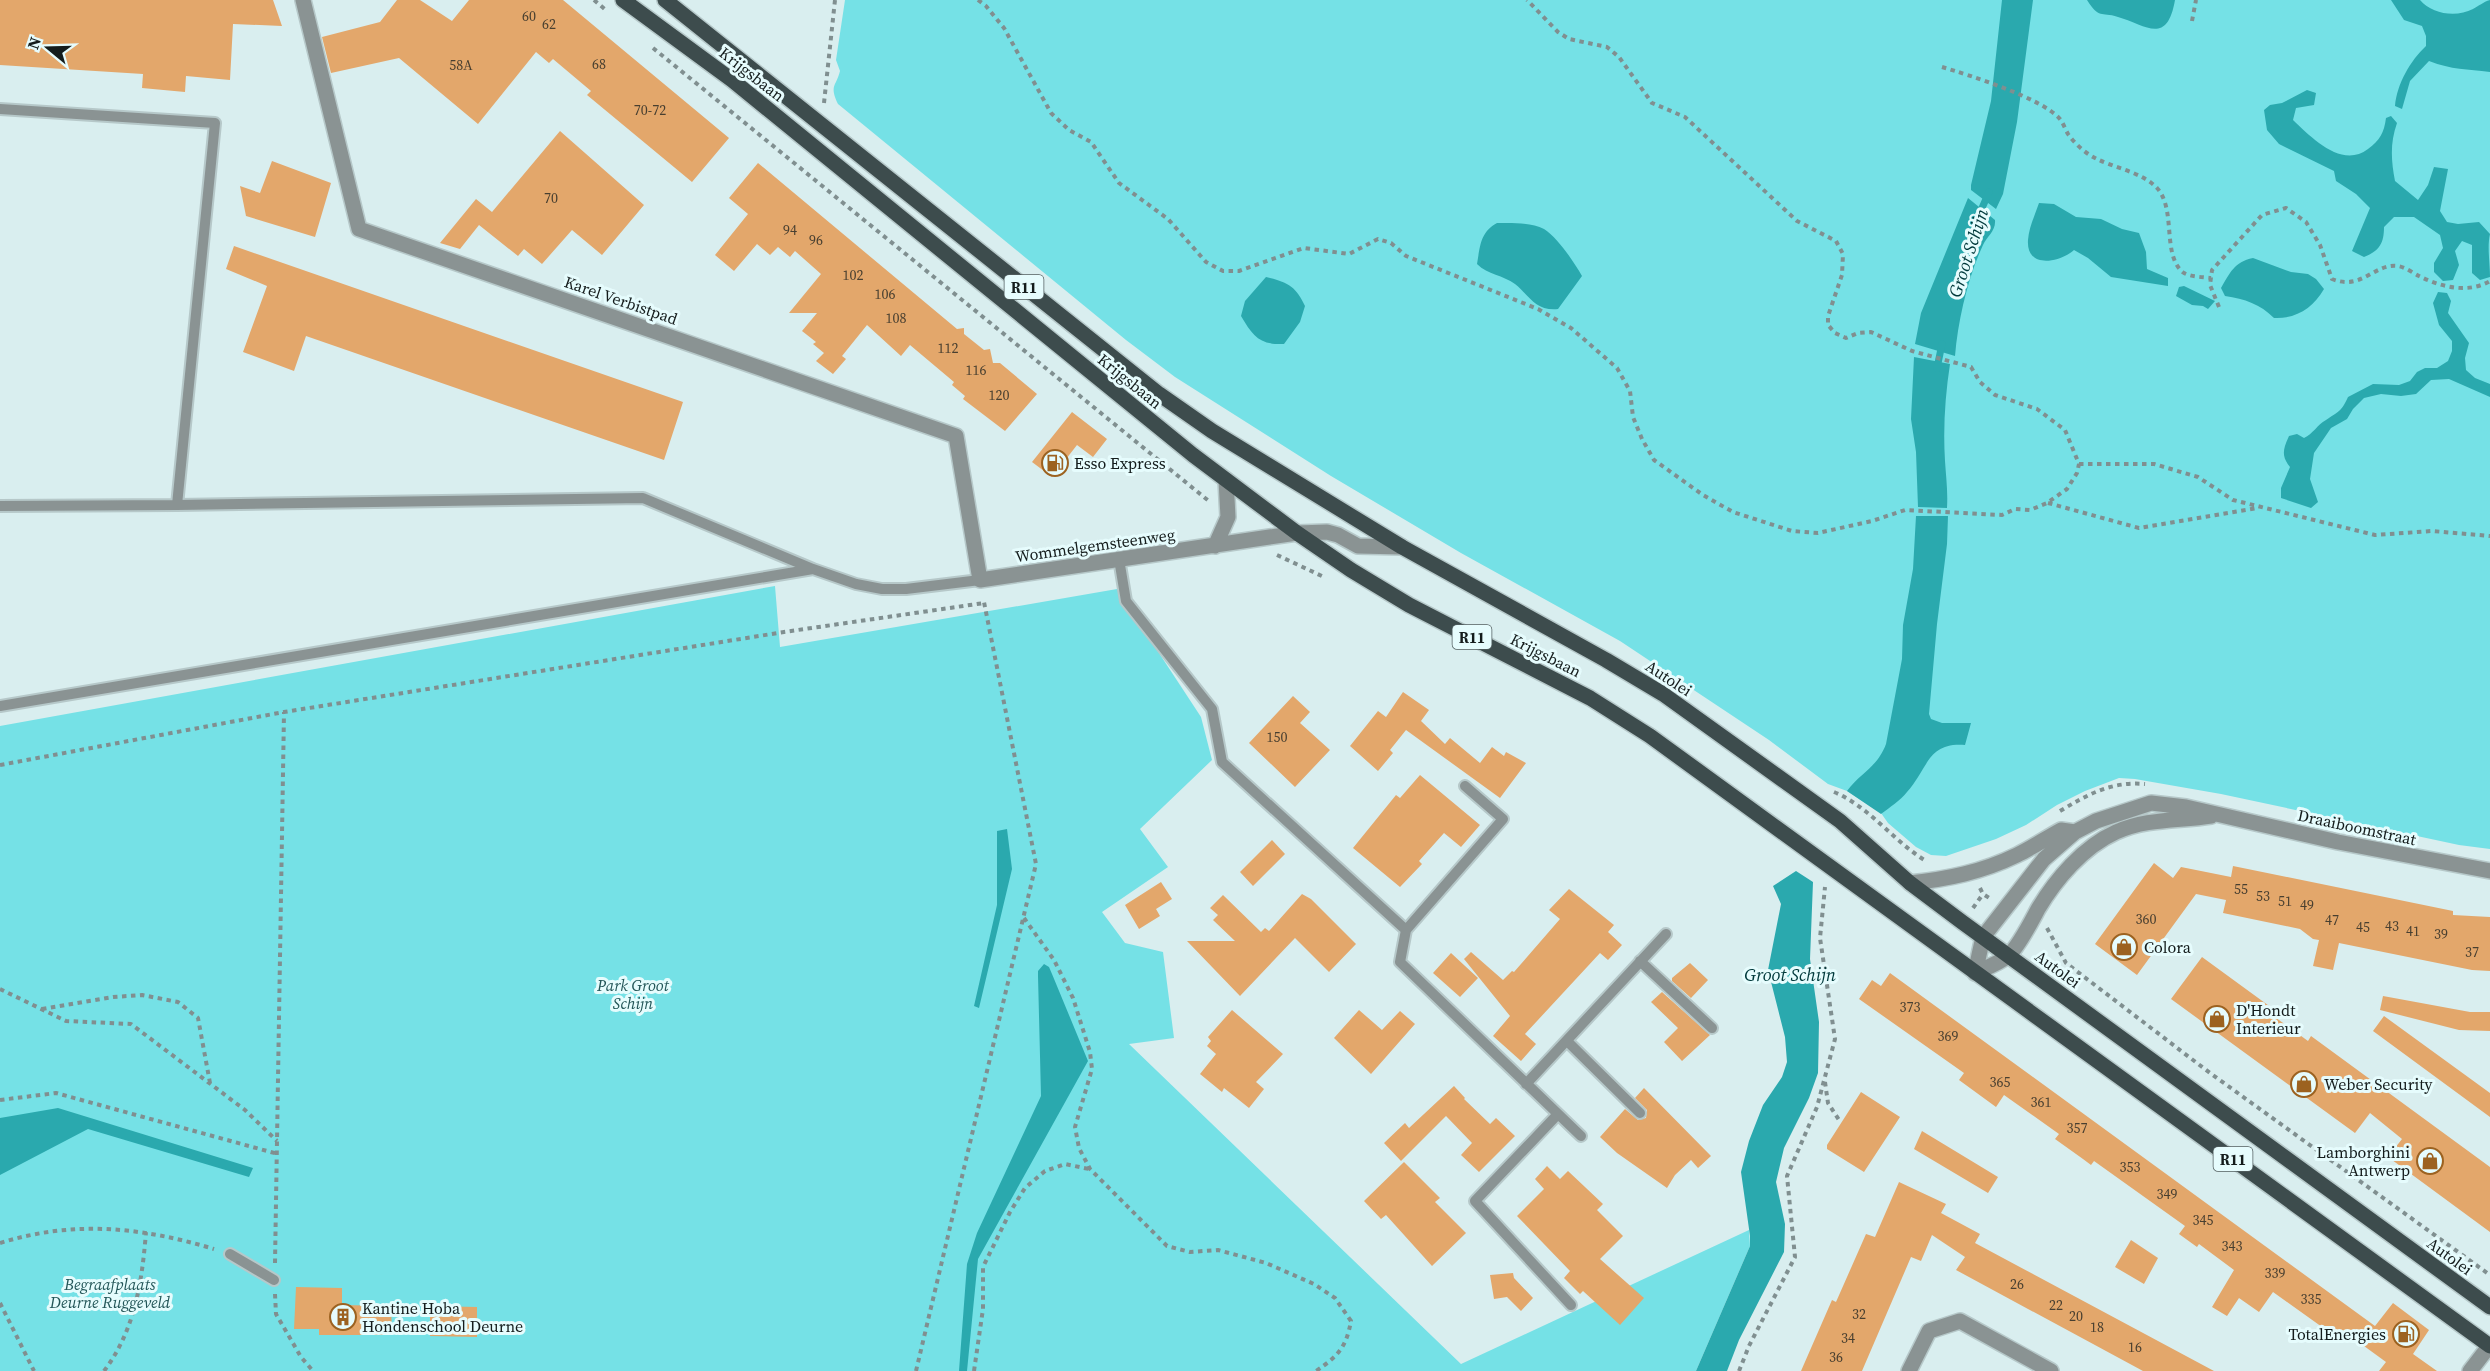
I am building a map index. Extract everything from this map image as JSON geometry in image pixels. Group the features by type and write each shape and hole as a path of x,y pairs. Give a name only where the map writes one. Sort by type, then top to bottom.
{"main road":[{"name":"Krijgsbaan","path":"623,0 732,80 1226,480 1297,533 1409,605 1590,698 1650,736 1975,973"},
{"name":"Krijgsbaan","path":"665,0 1159,394 1212,431 1402,547 1606,660"},
{"name":"Autolei","path":"1606,660 1663,694 1839,821 1910,883 2490,1307"},
{"name":"R11","path":"1975,973 2490,1346"}],"street":[{"name":"Karel Verbistpad","path":"303,0 359,230 956,436 980,580"},
{"path":"1215,546 1228,517 1226,480"},
{"name":"Wommelgemsteenweg","path":"980,580 1297,533 1327,532 1358,546 1402,547"},
{"name":"Draaiboomstraat","path":"1975,973 1983,937 2044,859 2075,832 2116,813 2151,803 2186,807 2338,843 2490,871"},
{"name":"Draaiboomstraat","path":"1975,973 2008,955 2047,895 2072,865 2094,845 2116,832 2138,824 2217,816"},
{"name":"Draaiboomstraat","path":"1910,883 1946,880 1972,873 2020,854 2061,830 2075,832"},
{"path":"1909,1371 1929,1332 1960,1322 2051,1371"},
{"path":"2470,1371 2490,1346"}],"lane":[{"path":"0,109 215,123 177,505"},
{"path":"0,506 643,498 813,569 856,584 882,589 906,589 980,580"},
{"path":"1119,559 1126,601 1212,709 1222,762 1406,930"},
{"path":"0,706 813,569"},
{"path":"1465,786 1503,819 1406,930 1400,962 1581,1136"},
{"path":"1526,1084 1666,934"},
{"path":"1640,961 1712,1028"},
{"path":"1567,1041 1640,1113"},
{"path":"1558,1114 1474,1201 1571,1305"},
{"path":"230,1254 274,1280"}],"path":[{"path":"594,0 613,15"},
{"path":"833,110 824,103 834,0"},
{"path":"978,0 1004,28 1051,113 1069,130 1091,142 1119,183 1168,219 1206,262 1222,272 1239,271 1304,248 1349,254 1378,240 1391,243 1406,256 1538,309 1571,328 1617,368 1630,391 1633,417 1654,460 1675,477 1733,512 1792,531 1818,533 1905,510 2001,515 2015,509 2030,510 2047,503 2067,489 2079,464 2066,430 2037,409 1995,395 1980,382 1971,367 1912,351 1872,332 1858,333 1846,338 1835,333 1828,325 1828,316 1836,298 1842,274 1843,254 1836,242 1797,221 1685,117 1652,103 1619,57 1607,47 1563,36 1527,0"},
{"path":"2192,21 2196,0"},
{"path":"650,45 1228,517"},
{"path":"1942,67 2036,102 2060,118 2069,136 2094,158 2145,179 2157,188 2165,202 2169,218 2175,262 2185,273 2211,278"},
{"path":"2219,307 2210,285 2212,270 2262,215 2286,208 2306,222 2320,245 2332,279 2342,283 2356,282 2381,270 2398,266 2427,280 2460,289 2484,285 2490,281"},
{"path":"2079,464 2154,464 2198,477 2233,500 2375,535 2432,531 2490,536"},
{"path":"2047,503 2139,528 2258,507"},
{"path":"1256,540 1282,559 1306,567 1326,578"},
{"path":"916,1371 1036,864 980,580"},
{"path":"0,765 284,712 984,603"},
{"path":"284,712 274,1280 276,1314 301,1357 313,1371"},
{"path":"1830,790 1841,795 1883,825 1916,855 1928,863 1935,864"},
{"path":"1816,880 1834,894"},
{"path":"1739,1371 1749,1346 1795,1257 1787,1176 1817,1107 1835,1039 1820,938 1825,887"},
{"path":"1023,918 1054,960 1073,998 1090,1052 1092,1069 1075,1127 1079,1148 1090,1169 1167,1246 1190,1252 1218,1250 1266,1263 1314,1284 1335,1298 1351,1321 1347,1341 1335,1358 1316,1371"},
{"path":"2053,936 2066,963 2210,1073 2490,1275"},
{"path":"0,989 66,1021 131,1024 245,1110 278,1141"},
{"path":"41,1010 123,996 142,995 178,1002 198,1018 210,1083"},
{"path":"1824,1078 1828,1102 1839,1120"},
{"path":"0,1100 56,1093 278,1154"},
{"path":"974,1371 983,1309 983,1267 1010,1212 1025,1188 1045,1171 1065,1164 1090,1169"},
{"path":"0,1243 82,1229 122,1228 182,1239 230,1254"},
{"path":"104,1371 127,1333 136,1306 143,1271 146,1232"},
{"path":"0,1303 34,1371"}],"green space":[{"path":"845,0 2490,0 2490,849 2459,845 2221,794 2119,778 2085,791 2057,805 2026,825 1996,839 1946,856 1931,855 1916,847 1888,823 1881,813 1847,791 1828,784 1769,740 1620,641 1461,553 1331,476 1175,377 1126,340 838,104 834,86 840,71 836,60"},
{"name":"Park Groot Schijn","path":"775,586 780,647 1117,589 1201,717 1212,760 1140,829 1168,867 1102,912 1125,943 1163,952 1174,1038 1129,1044 1461,1364 1749,1230 1750,1246 1696,1371 0,1371 0,726"}],"water":[{"path":"2002,0 2033,0 2017,122 2003,194 1996,209 1971,190 1971,185 1991,101"},
{"path":"2087,0 2175,0 2167,23 2161,28 2154,29 2112,15 2098,13"},
{"path":"2391,0 2420,0 2431,9 2452,14 2466,12 2490,0 2490,72 2452,68 2429,61 2410,81 2402,109 2395,106 2401,81 2426,46 2426,36 2422,26 2404,20"},
{"path":"2307,90 2316,93 2314,105 2296,108 2293,120 2318,142 2338,153 2358,154 2368,149 2381,136 2386,118 2391,116 2397,123 2392,152 2395,181 2418,200 2428,185 2434,167 2448,169 2440,211 2447,222 2458,224 2479,222 2490,234 2490,277 2480,280 2472,273 2472,245 2462,241 2455,251 2459,265 2453,280 2443,281 2434,272 2434,263 2443,248 2440,235 2414,217 2394,217 2384,227 2380,246 2369,255 2364,257 2352,251 2370,208 2356,194 2336,181 2334,171 2279,144 2267,130 2264,110 2270,105 2282,103"},
{"path":"1968,198 1995,220 1995,224 1983,245 1968,285 1961,313 1955,356 1915,344 1921,313"},
{"path":"2039,203 2054,204 2076,217 2101,219 2122,229 2139,233 2146,252 2147,269 2168,278 2168,286 2111,277 2074,250 2060,258 2045,261 2032,256 2028,240"},
{"path":"1497,223 1527,224 1544,229 1555,238 1570,257 1582,276 1558,309 1538,305 1515,284 1477,264 1484,235"},
{"path":"2253,258 2291,272 2308,274 2316,279 2324,289 2309,307 2290,317 2282,318 2274,318 2252,303 2225,296 2221,288 2230,273 2241,262"},
{"path":"1266,277 1290,286 1305,306 1300,322 1284,344 1268,343 1258,338 1241,316 1245,301"},
{"path":"2184,286 2215,301 2208,309 2192,305 2176,296 2179,287"},
{"path":"2438,292 2447,293 2451,301 2448,313 2469,343 2465,358 2466,370 2475,378 2490,384 2490,397 2449,379 2431,380 2416,394 2401,396 2381,394 2364,398 2347,419 2331,428 2314,453 2310,479 2318,502 2311,508 2281,498 2281,488 2290,467 2284,452 2289,436 2297,434 2304,438 2339,411 2348,397 2373,384 2399,385 2410,381 2417,372 2425,368 2437,368 2448,361 2452,351 2452,341 2439,325 2433,303"},
{"path":"1914,357 1950,364 1944,425 1947,508 1918,507 1916,452 1911,419"},
{"path":"1916,516 1948,516 1929,714 1931,719 1942,723 1971,723 1965,745 1952,745 1935,752 1904,795 1881,814 1847,791 1878,759 1886,744 1902,659 1903,625 1913,569"},
{"path":"1007,829 1012,869 979,1008 974,1006 997,905 997,831"},
{"name":"Groot Schijn","path":"1796,871 1813,882 1810,959 1819,1022 1818,1073 1809,1098 1784,1148 1776,1182 1785,1224 1784,1252 1739,1340 1727,1371 1696,1371 1750,1246 1741,1172 1749,1141 1763,1105 1782,1077 1787,1062 1785,1037 1768,970 1781,904 1773,886"},
{"path":"1044,964 1049,967 1088,1061 978,1259 967,1371 959,1371 967,1264 977,1233 1041,1096 1038,971"},
{"path":"58,1108 253,1168 249,1177 88,1129 0,1175 0,1118"}],"building":[{"path":"0,0 273,0 282,26 233,24 230,80 186,76 185,92 142,88 143,74 0,65"},
{"path":"397,0 420,0 452,21 469,0 563,0 729,138 692,182 587,95 591,91 553,59 549,63 536,52 478,124 399,58 331,73 322,37 380,22"},
{"path":"560,131 644,205 602,255 572,230 542,264 524,249 518,256 479,225 460,249 440,243 476,199 492,212"},
{"path":"272,161 331,183 315,237 246,216 240,186 260,193"},
{"path":"758,163 957,329 964,328 964,334 984,350 990,349 993,363 1000,363 1037,394 1005,431 963,399 965,396 952,385 954,382 910,345 901,356 867,325 842,356 846,359 833,374 816,361 824,353 813,344 816,342 802,331 817,313 789,313 821,274 795,251 790,257 778,247 770,255 757,244 734,271 715,255 748,214 729,198"},
{"path":"234,246 683,402 664,460 306,336 294,371 243,352 267,286 226,269"},
{"path":"1072,412 1107,439 1093,457 1077,445 1052,477 1032,462"},
{"path":"1403,692 1429,710 1421,721 1445,744 1450,738 1480,763 1492,747 1504,756 1506,752 1526,763 1500,798 1406,730 1390,750 1393,753 1378,771 1350,746 1378,711 1386,717"},
{"path":"1293,696 1310,712 1300,723 1330,750 1295,787 1249,743"},
{"path":"1420,775 1480,825 1461,847 1444,833 1419,861 1422,864 1400,887 1353,848 1396,795 1400,798"},
{"path":"1272,840 1285,854 1253,886 1240,872"},
{"path":"2154,863 2173,878 2181,867 2231,877 2233,866 2453,911 2453,915 2490,917 2490,971 2472,970 2339,943 2333,970 2313,966 2319,940 2313,939 2300,929 2223,913 2226,900 2196,894 2137,975 2095,944"},
{"path":"1161,882 1172,899 1156,909 1160,916 1139,929 1125,905"},
{"path":"1569,889 1614,925 1608,932 1622,945 1608,960 1600,953 1525,1034 1536,1044 1521,1061 1493,1036 1510,1016 1464,959 1471,952 1503,980 1512,971 1514,972 1560,919 1549,910"},
{"path":"1302,894 1311,899 1356,944 1329,972 1295,938 1240,996 1187,941 1235,941 1213,920 1218,915 1210,908 1223,895 1261,932 1265,928 1269,931"},
{"path":"1451,953 1478,978 1460,997 1433,973"},
{"path":"2202,957 2276,1011 2272,1015 2308,1041 2311,1036 2490,1167 2490,1232 2388,1157 2402,1139 2370,1113 2355,1133 2171,999"},
{"path":"1690,963 1708,980 1691,998 1672,981 1672,978"},
{"path":"1890,973 2375,1326 2393,1303 2429,1330 2413,1354 2437,1371 2379,1371 2386,1362 2342,1330 2336,1337 2273,1292 2259,1312 2239,1298 2227,1316 2212,1307 2234,1270 2199,1244 2197,1247 2179,1234 2185,1226 2094,1161 2091,1165 2055,1139 2059,1134 2004,1095 1996,1107 1959,1080 1964,1073 1859,999 1872,980 1881,986"},
{"path":"1662,992 1710,1035 1682,1061 1664,1042 1678,1028 1651,1002"},
{"path":"2383,996 2470,1012 2490,1012 2490,1031 2459,1030 2380,1010"},
{"path":"1232,1010 1283,1054 1256,1082 1264,1089 1249,1108 1224,1088 1222,1092 1200,1074 1216,1054 1207,1046 1211,1041 1208,1037"},
{"path":"1359,1010 1382,1030 1400,1011 1415,1024 1371,1074 1334,1038"},
{"path":"2384,1016 2490,1093 2490,1117 2373,1031"},
{"path":"1454,1086 1490,1124 1496,1118 1515,1136 1479,1172 1461,1155 1472,1143 1446,1116 1401,1161 1384,1143 1405,1123 1409,1128"},
{"path":"1644,1088 1711,1156 1698,1168 1691,1160 1675,1175 1667,1188 1617,1153 1600,1137 1625,1109 1638,1120 1646,1118 1647,1110 1635,1098"},
{"path":"1861,1092 1900,1117 1864,1172 1827,1149 1827,1145"},
{"path":"1922,1131 1998,1177 1988,1193 1914,1149"},
{"path":"1404,1162 1440,1198 1435,1202 1466,1233 1432,1266 1386,1215 1381,1219 1364,1201"},
{"path":"1547,1166 1560,1179 1568,1171 1603,1204 1597,1210 1623,1236 1600,1259 1644,1298 1620,1325 1583,1291 1580,1294 1564,1278 1570,1271 1517,1216 1544,1189 1535,1179"},
{"path":"1899,1182 1946,1204 1941,1213 1980,1234 1975,1243 2214,1371 2143,1371 1956,1270 1965,1257 1932,1235 1921,1261 1911,1257 1862,1371 1801,1371 1832,1300 1836,1302 1866,1234 1875,1237"},
{"path":"2131,1240 2158,1258 2144,1284 2115,1267"},
{"path":"1513,1273 1514,1278 1533,1298 1521,1311 1507,1297 1494,1299 1490,1275"},
{"name":"Kantine Hoba Hondenschool Deurne","path":"296,1287 342,1288 342,1305 391,1306 392,1335 319,1335 319,1329 294,1329"},
{"path":"430,1306 477,1307 477,1337 430,1336"}],"waterway":[{"name":"Groot Schijn","path":"1979,215 1989,192"},
{"name":"Groot Schijn","path":"1937,368 1942,344"}],"place":[{"name":"Esso Express","path":"1055,463"},
{"name":"Colora","path":"2124,947"},
{"name":"D'Hondt Interieur","path":"2217,1019"},
{"name":"Weber Security","path":"2304,1084"},
{"name":"Lamborghini Antwerp","path":"2430,1161"},
{"name":"Kantine Hoba Hondenschool Deurne","path":"343,1317"},
{"name":"TotalEnergies","path":"2406,1334"}],"park label":[{"name":"Begraafplaats Deurne Ruggeveld","path":"110,1293"}]}
